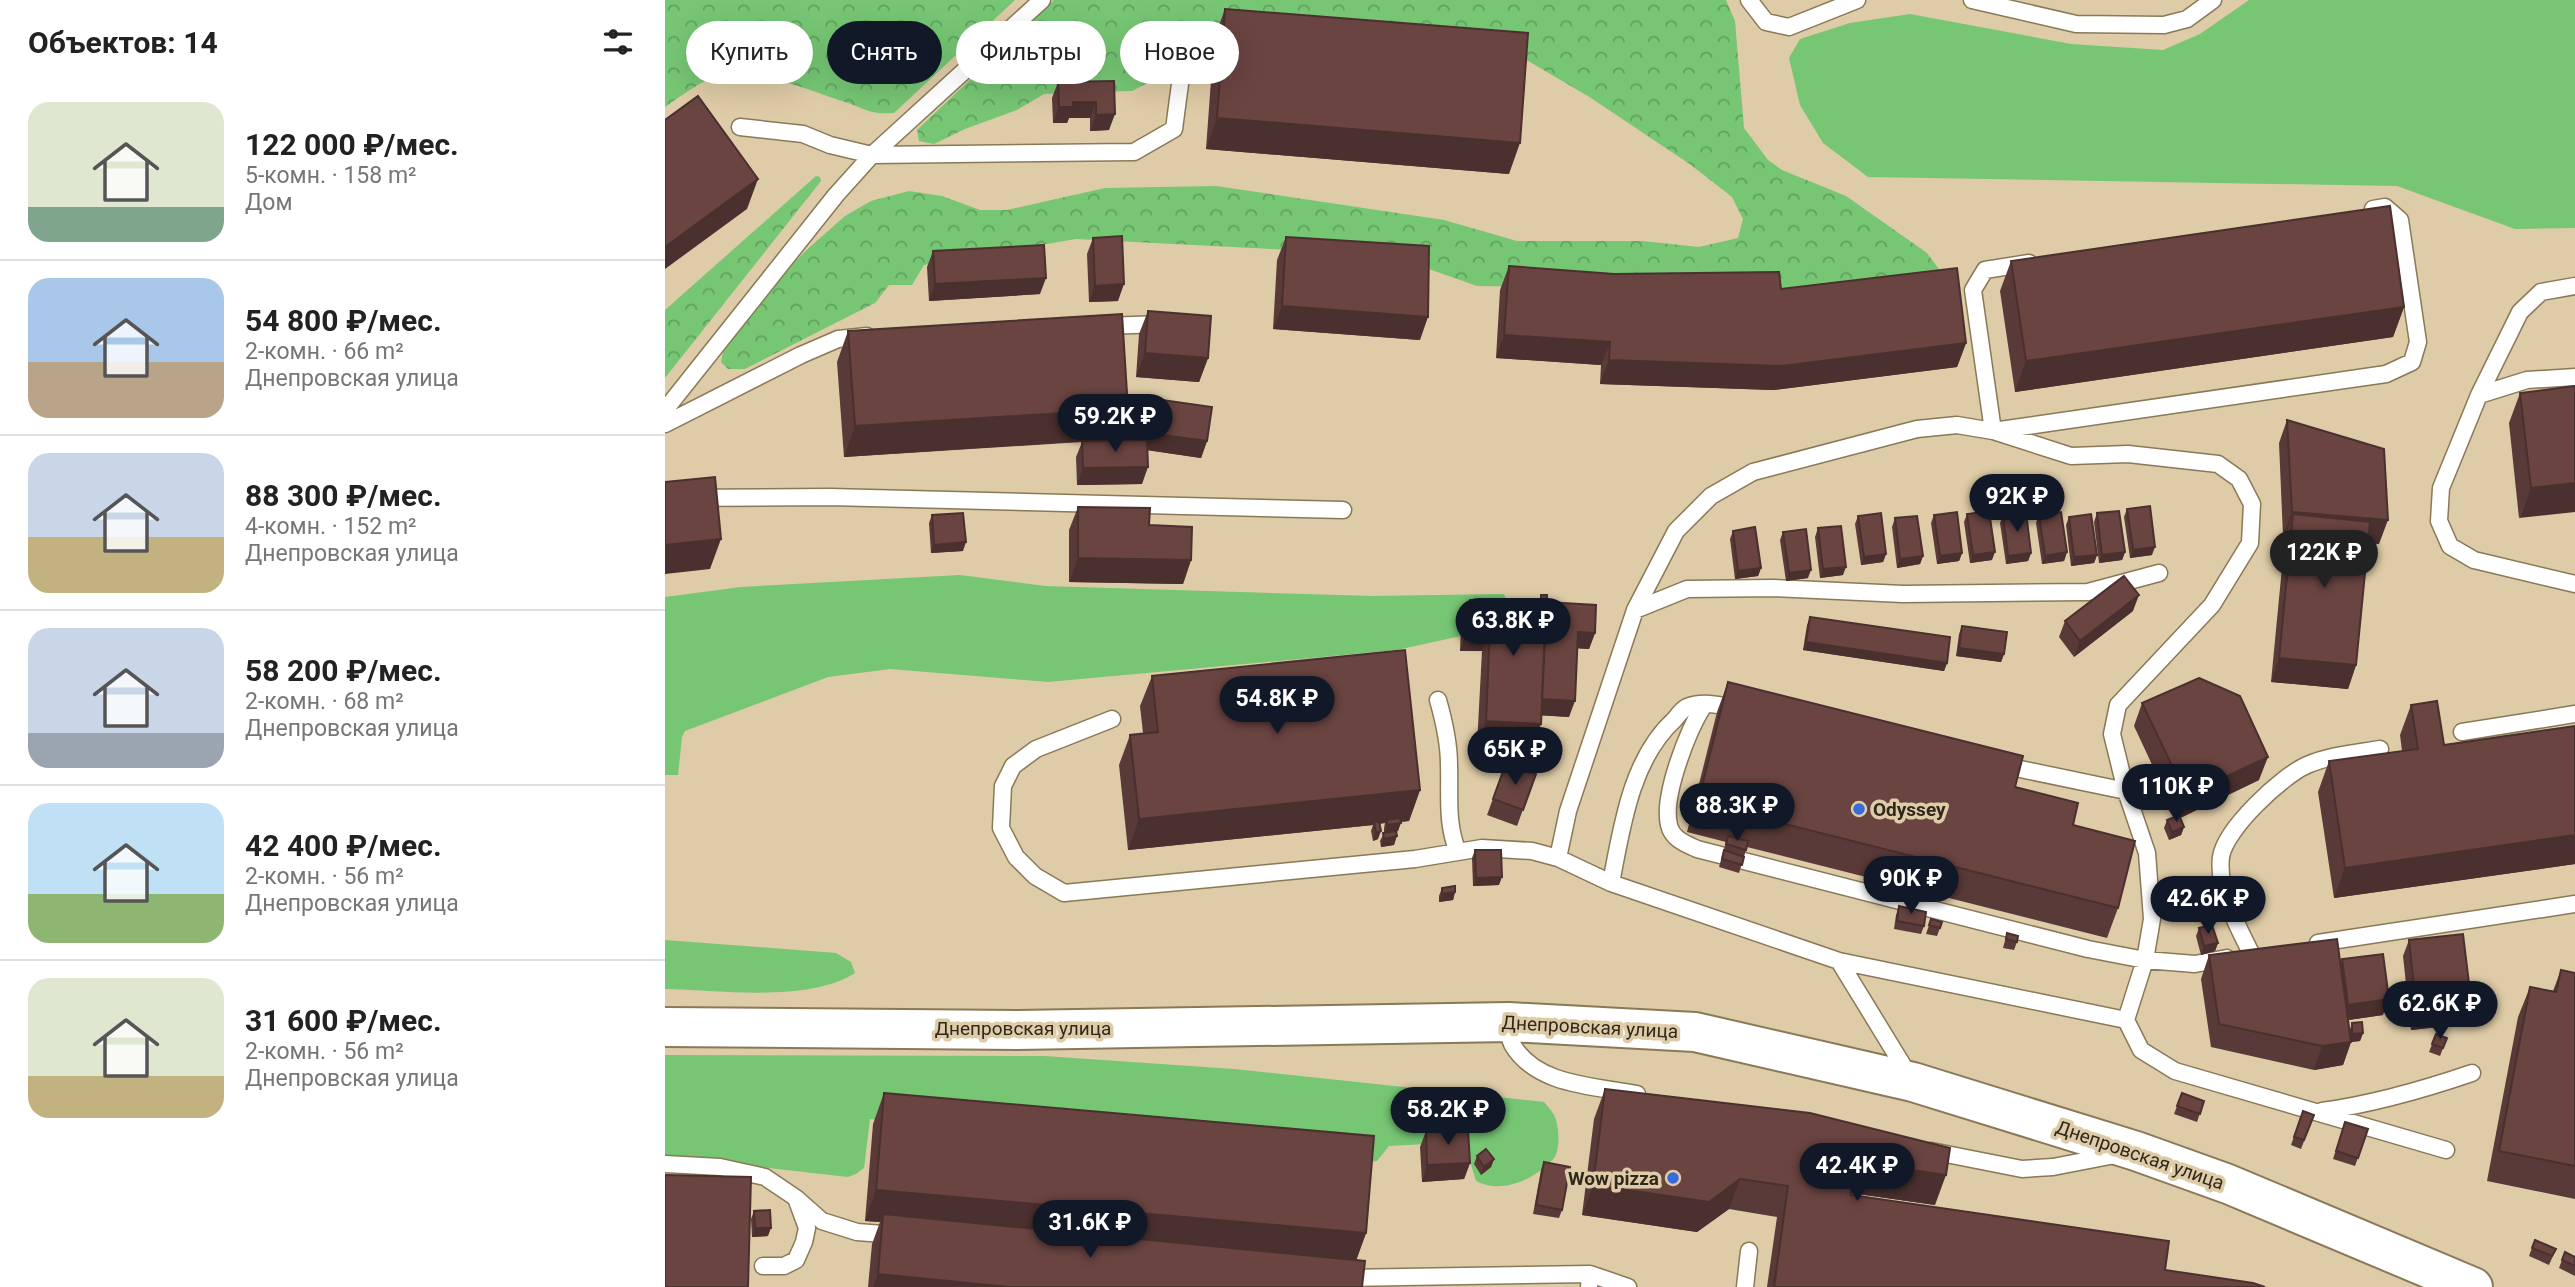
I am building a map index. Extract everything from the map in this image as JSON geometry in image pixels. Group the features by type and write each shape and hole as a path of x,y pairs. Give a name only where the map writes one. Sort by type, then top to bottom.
{"main road":[{"name":"Днепровская улица","path":"665,1027 1017,1030 1509,1022 1695,1032 1913,1082 2136,1151 2228,1184 2470,1286"}],"lane":[{"path":"665,410 836,195 872,155 1042,0"},
{"path":"1749,0 1766,22 1789,27 1857,0"},
{"path":"1972,0 2075,24 2164,25 2187,19 2213,0"},
{"path":"740,127 803,134 830,145 872,155 1134,152 1174,129 1180,84"},
{"path":"1993,431 2386,374 2412,362 2419,342 2400,220 2385,207 2357,211"},
{"path":"1993,431 1973,290 1985,270 2040,261"},
{"path":"2575,286 2541,292 2519,312 2479,395 2441,488 2439,521 2450,546 2474,560 2575,584"},
{"path":"1087,326 1181,324"},
{"path":"665,424 838,339 878,335"},
{"path":"2479,395 2527,380 2575,377"},
{"path":"1558,859 1568,811 1635,610 1676,531 1711,496 1753,471 1917,429 1957,425 1993,431 2071,456 2128,454 2218,464 2239,479 2252,503 2250,543 2212,605 2118,705 2112,734 2126,791 2147,853 2153,919 2145,960 2126,1020 2141,1050 2175,1071 2446,1150"},
{"path":"665,498 830,497 1343,510"},
{"path":"1635,610 1687,589 1903,594 2088,592 2159,573"},
{"path":"1438,700 1450,762 1451,836 1458,852"},
{"path":"1611,883 1623,821 1643,762 1663,729 1686,707 1714,703 1754,712"},
{"path":"1704,705 1692,724 1668,799 1669,827 1679,841 1708,852 2088,949 2145,960 2195,964 2258,952 2233,914 2223,882 2221,856 2232,831 2248,812 2305,766 2327,758 2380,749"},
{"path":"2462,732 2575,714"},
{"path":"1112,719 1036,749 1013,766 1003,786 1001,828 1016,857 1035,876 1065,893 1415,859 1482,848 1532,851 1558,859 1611,883 1839,961 2126,1020"},
{"path":"1984,761 2126,791"},
{"path":"2305,945 2575,904"},
{"path":"1839,961 1913,1082"},
{"path":"1509,1022 1510,1042 1531,1065 1550,1077 1658,1098"},
{"path":"2316,1112 2365,1105 2411,1094 2472,1073"},
{"path":"1914,1148 2022,1169 2053,1167 2136,1151"},
{"path":"665,1164 720,1167 765,1177 796,1198 822,1221 857,1232 912,1237"},
{"path":"763,1266 784,1266 796,1260 807,1227 796,1198"},
{"path":"1745,1287 1749,1251"},
{"path":"1327,1276 1355,1279 1589,1280 1627,1287"}],"green space":[{"path":"665,0 1015,0 993,21 956,21 956,55 942,68 942,21 827,21 827,84 925,84 894,113 867,110 790,84 813,84 813,21 686,21 686,84 700,84 665,107"},
{"path":"1054,0 1726,0 1735,21 1744,128 1768,160 1782,170 1846,196 1927,253 1947,280 1946,287 1759,290 1477,286 1389,255 1076,239 924,265 912,285 889,285 875,303 745,369 728,369 721,362 725,343 782,274 845,216 871,201 909,191 942,196 980,210 1007,210 1105,188 1216,186 1444,220 1517,241 1642,241 1699,247 1738,238 1743,219 1732,197 1691,165 1591,98 1523,58 1239,32 1239,21 1120,21 1120,84 1146,84 1132,91 1044,94 1017,110 965,129 934,144 919,141 917,130 965,84 1106,84 1106,21 1032,21"},
{"path":"2249,0 2575,0 2575,228 2515,229 2397,186 1868,177 1823,143 1800,105 1789,58 1800,39 1850,23 1910,14 2071,44 2163,50 2200,34"},
{"path":"816,176 820,177 821,181 665,378 665,310"},
{"path":"960,575 1045,586 1372,596 1504,594 1507,602 1500,618 1479,632 1397,650 1048,682 890,669 828,677 685,731 678,775 665,775 665,597 741,587"},
{"path":"665,940 836,953 851,962 855,973 835,982 788,992 665,989"},
{"path":"665,1055 1044,1056 1234,1069 1544,1102 1556,1120 1558,1145 1554,1158 1547,1166 1518,1183 1497,1186 1476,1181 1464,1142 1389,1146 1377,1161 1361,1163 870,1119 864,1168 848,1177 665,1156"}],"building":[{"path":"1225,9 1528,33 1520,143 1217,118 1219,84 1239,84 1239,21 1224,21"},
{"path":"1106,81 1114,81 1115,114 1096,115 1096,102 1073,102 1073,107 1059,107 1058,84 1106,84"},
{"path":"698,96 758,179 665,247 665,120"},
{"path":"2390,206 2404,307 2026,361 2011,261"},
{"path":"1122,236 1124,284 1095,286 1093,238"},
{"path":"1286,237 1429,246 1428,317 1282,306"},
{"path":"1044,245 1046,278 935,284 933,251"},
{"path":"1509,266 1614,274 1779,272 1781,289 1957,268 1966,343 1782,366 1609,360 1610,342 1504,335"},
{"path":"1148,311 1211,316 1208,358 1145,353"},
{"path":"1122,314 1128,409 855,426 848,331"},
{"path":"2575,386 2575,483 2531,488 2520,393"},
{"path":"1127,395 1212,407 1207,441 1125,430"},
{"path":"2287,420 2384,449 2388,520 2292,512"},
{"path":"1147,440 1148,467 1083,468 1082,441"},
{"path":"715,477 721,539 665,545 665,482"},
{"path":"2150,506 2155,547 2133,550 2127,509"},
{"path":"1078,507 1150,508 1149,525 1192,527 1191,560 1078,558"},
{"path":"1989,511 1995,552 1973,555 1967,514"},
{"path":"2119,511 2125,552 2102,555 2097,513"},
{"path":"1957,512 1962,553 1940,556 1934,515"},
{"path":"2026,512 2031,553 2008,556 2003,515"},
{"path":"2061,512 2067,552 2045,556 2039,515"},
{"path":"963,513 966,542 934,545 932,515"},
{"path":"1881,513 1886,554 1864,557 1858,516"},
{"path":"2091,514 2097,555 2074,557 2069,517"},
{"path":"2293,514 2370,522 2356,665 2279,658"},
{"path":"1917,516 1923,556 1900,559 1895,518"},
{"path":"1841,526 1846,567 1823,569 1818,528"},
{"path":"1755,527 1761,568 1738,571 1733,531"},
{"path":"1806,529 1811,570 1789,573 1783,532"},
{"path":"2124,576 2139,595 2080,641 2065,621"},
{"path":"1541,595 1547,595 1541,724 1486,721 1490,628 1468,627 1470,600 1541,604"},
{"path":"1546,602 1596,605 1595,633 1578,632 1575,701 1542,699"},
{"path":"1810,617 1950,637 1947,663 1806,642"},
{"path":"1962,626 2007,632 2004,654 1959,648"},
{"path":"1405,650 1420,790 1139,819 1130,735 1158,732 1152,676"},
{"path":"2199,678 2240,696 2268,757 2186,795 2142,703"},
{"path":"1728,682 2023,756 2015,787 2078,803 2073,825 2135,841 2118,908 1698,802"},
{"path":"2437,701 2444,745 2575,726 2575,835 2345,868 2329,761 2418,749 2411,705"},
{"path":"1506,763 1536,774 1523,810 1493,799"},
{"path":"2179,815 2184,827 2172,832 2167,820"},
{"path":"1400,818 1401,823 1387,825 1387,820"},
{"path":"1379,821 1381,831 1376,833 1374,822"},
{"path":"1396,831 1397,836 1384,839 1383,833"},
{"path":"1728,836 1748,841 1746,850 1726,844"},
{"path":"1475,850 1501,850 1502,877 1476,878"},
{"path":"1724,850 1744,857 1742,865 1722,859"},
{"path":"1455,886 1455,892 1442,894 1442,888"},
{"path":"1899,906 1926,912 1924,926 1897,921"},
{"path":"1931,919 1942,922 1940,928 1929,925"},
{"path":"2212,925 2218,943 2204,946 2199,928"},
{"path":"2007,933 2018,936 2017,942 2006,939"},
{"path":"2463,934 2472,1008 2417,1014 2409,940"},
{"path":"2337,939 2351,1042 2322,1046 2219,1024 2209,955"},
{"path":"2383,954 2389,999 2348,1005 2342,959"},
{"path":"2561,970 2575,973 2575,1166 2499,1151 2530,987 2556,992"},
{"path":"2362,1022 2363,1033 2352,1034 2352,1023"},
{"path":"2436,1034 2447,1038 2443,1048 2432,1044"},
{"path":"1605,1089 1810,1113 1950,1148 1946,1175 1856,1162 1851,1195 2169,1241 2165,1270 2265,1287 1774,1287 1788,1186 1740,1179 1709,1202 1593,1185"},
{"path":"884,1093 1374,1136 1366,1233 876,1190"},
{"path":"2182,1093 2204,1101 2200,1114 2177,1106"},
{"path":"2303,1111 2314,1115 2304,1140 2294,1137"},
{"path":"2345,1122 2368,1129 2358,1158 2336,1151"},
{"path":"1468,1129 1470,1163 1427,1165 1426,1131"},
{"path":"1486,1149 1494,1159 1484,1167 1477,1156"},
{"path":"1544,1162 1570,1167 1562,1210 1536,1205"},
{"path":"665,1175 751,1177 748,1287 665,1287"},
{"path":"770,1210 771,1228 755,1228 754,1211"},
{"path":"883,1214 1365,1261 1362,1287 1009,1287 878,1274"},
{"path":"2535,1240 2556,1249 2552,1256 2532,1248"},
{"path":"2565,1252 2575,1257 2575,1266 2562,1260"}],"place":[{"name":"Odyssey","path":"1859,809"},
{"name":"Wow pizza","path":"1673,1178"}]}
